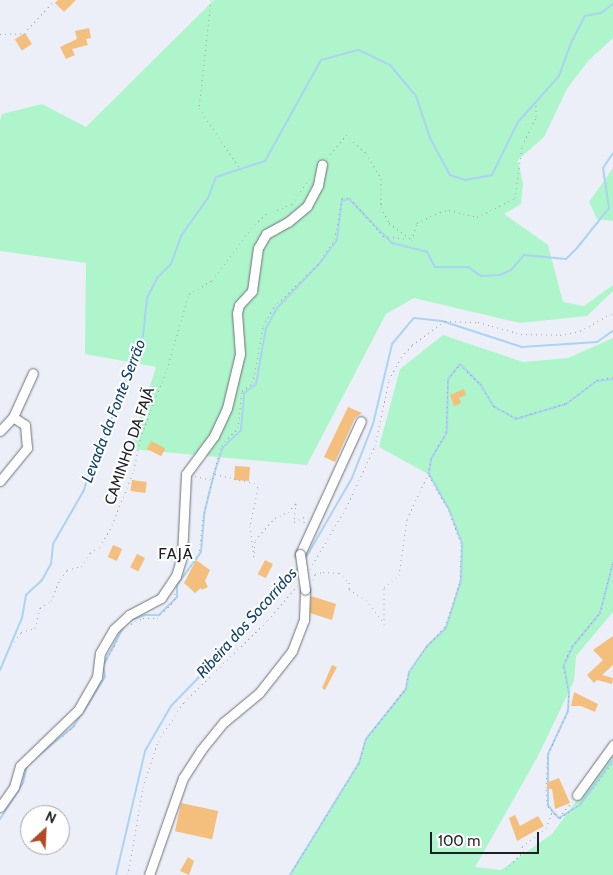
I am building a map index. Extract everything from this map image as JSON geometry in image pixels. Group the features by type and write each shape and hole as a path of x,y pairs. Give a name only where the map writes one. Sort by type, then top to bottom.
{"street":[{"path":"0,806 14,786 20,766 78,710 97,677 100,653 114,629 129,615 161,598 176,576 182,556 186,474 214,436 227,408 240,354 237,313 239,305 252,290 258,248 266,234 288,222 306,206 318,185 322,164"},
{"path":"0,432 13,417 33,373"},
{"path":"0,481 27,448 24,425 13,417"},
{"path":"149,875 180,786 201,750 224,722 259,693 292,651 304,620 308,587 300,554 308,532 314,523 361,421"},
{"path":"576,795 613,745"}],"path":[{"path":"0,34 24,33 55,0"},
{"path":"211,0 199,108 240,170"},
{"path":"180,580 199,555 203,517 214,480 220,445 238,428 242,392 253,383 263,326 274,306 318,264 335,239 342,198 350,198 383,236 412,240 417,223 440,212 449,210 477,217 515,198 522,146 536,117 536,102"},
{"path":"277,210 292,204 346,135 366,153 381,178 381,207 389,223 407,239"},
{"name":"CAMINHO DA FAJÃ","path":"12,646 21,632 36,628 40,608 51,601 60,579 67,570 81,566 90,553 100,547 112,525 134,470 140,438 167,369 189,294 212,280 251,228 267,212"},
{"path":"305,576 346,508 376,446 389,380 401,357 412,345 445,322 478,322 521,334 560,335 580,330 613,313"},
{"path":"308,587 315,574 339,572 349,582 349,589 366,600 384,624 384,587 399,575 407,519 428,474 430,459 446,432 448,379 460,364 480,384 494,406 516,418 566,403 597,380 613,377"},
{"path":"186,474 214,480"},
{"path":"214,474 254,483 258,488 250,526 254,557 254,540 275,518 288,512 296,503 294,522 306,518 303,528 308,532"},
{"path":"290,875 358,763 366,738 405,689 408,672 427,646 445,628 460,581 461,543 450,511 428,474"},
{"path":"576,795 559,818 547,805 548,754 568,711 568,692 564,665 566,656 600,613 613,561"},
{"path":"128,875 143,787 158,741 176,711 232,652 268,620 302,580"},
{"path":"124,625 143,618 157,618 175,600 175,588"},
{"path":"105,662 121,633"},
{"path":"56,742 76,722"},
{"path":"506,869 522,852 522,846 546,828 552,812"}],"green space":[{"path":"214,0 613,0 613,38 588,61 567,89 544,137 518,160 523,184 521,204 504,214 548,245 563,302 584,306 613,285 613,291 587,316 520,323 414,298 386,314 307,465 130,449 156,367 85,354 86,263 0,251 0,121 2,114 42,104 86,127"},
{"path":"613,168 613,221 597,219 589,202"},
{"path":"443,335 523,362 568,358 613,338 613,612 576,656 574,681 537,758 475,867 501,870 552,834 613,751 613,875 290,875 359,763 366,739 405,689 409,672 427,646 445,627 460,581 461,543 449,511 428,474 379,447 400,369"}],"building":[{"path":"58,0 76,0 64,12 55,3"},
{"path":"89,28 91,38 86,39 88,45 72,49 75,55 66,59 60,47 77,39 75,31"},
{"path":"25,33 32,44 22,50 15,39"},
{"path":"464,389 466,395 459,398 461,403 454,406 450,395"},
{"path":"348,407 362,413 355,418 335,462 324,457"},
{"path":"151,441 165,448 161,456 147,449"},
{"path":"235,466 250,467 249,481 234,480"},
{"path":"132,480 147,482 145,493 130,491"},
{"path":"113,545 122,549 117,561 108,557"},
{"path":"137,554 145,558 138,571 130,567"},
{"path":"196,560 210,570 205,581 208,587 202,590 201,588 195,593 184,583"},
{"path":"265,560 273,564 266,578 258,574"},
{"path":"311,596 336,604 332,620 310,613"},
{"path":"613,636 613,665 602,675 613,678 612,684 597,680 594,683 587,675 603,660 593,650"},
{"path":"332,665 337,667 325,690 322,688"},
{"path":"574,692 598,704 595,712 581,706 571,706"},
{"path":"559,778 570,803 555,809 552,789 547,789 548,782"},
{"path":"181,803 218,811 212,839 175,831"},
{"path":"515,815 520,826 538,816 544,826 517,841 509,818"},
{"path":"188,857 194,861 189,875 180,871"}],"waterway":[{"name":"Levada da Fonte Serrão","path":"0,670 22,618 26,595 42,580 51,564 53,544 84,490 96,450 107,435 115,407 124,392 129,367 143,336 147,298 157,278 171,264 181,236 208,198 216,177 265,161 321,60 359,50 390,65 416,96 430,138 450,175 465,180 492,175 518,122 559,76 572,41 585,16 601,13 613,4"},
{"path":"0,819 23,783 27,765 73,727 89,703 105,676 103,666 126,622 145,615 159,615 177,597 177,585 201,552 204,514 214,474 223,447 241,430 244,393 256,384 266,328 277,308 320,263 337,240 342,201 349,199 392,243 427,252 435,267 468,267 481,276 500,275 511,270 524,255 566,259 577,248 609,208 603,168 613,153"},
{"name":"Ribeira dos Socorridos","path":"305,559 352,478 373,424 392,344 414,318 442,321 522,347 597,342 613,331"},
{"path":"290,875 359,763 366,739 406,689 409,672 427,646 446,628 461,581 462,543 450,511 429,474 431,459 447,432 448,379 460,364 481,385 493,406 516,419 566,404 597,381 613,379"},
{"path":"613,563 600,613 573,646 564,665 569,692 568,711 548,754 548,805 554,813 559,818 580,805 613,760"},
{"name":"Ribeira dos Socorridos","path":"116,875 145,751 171,706 264,610 299,567"}],"district":[{"name":"FAJÃ","path":"176,554"}]}
